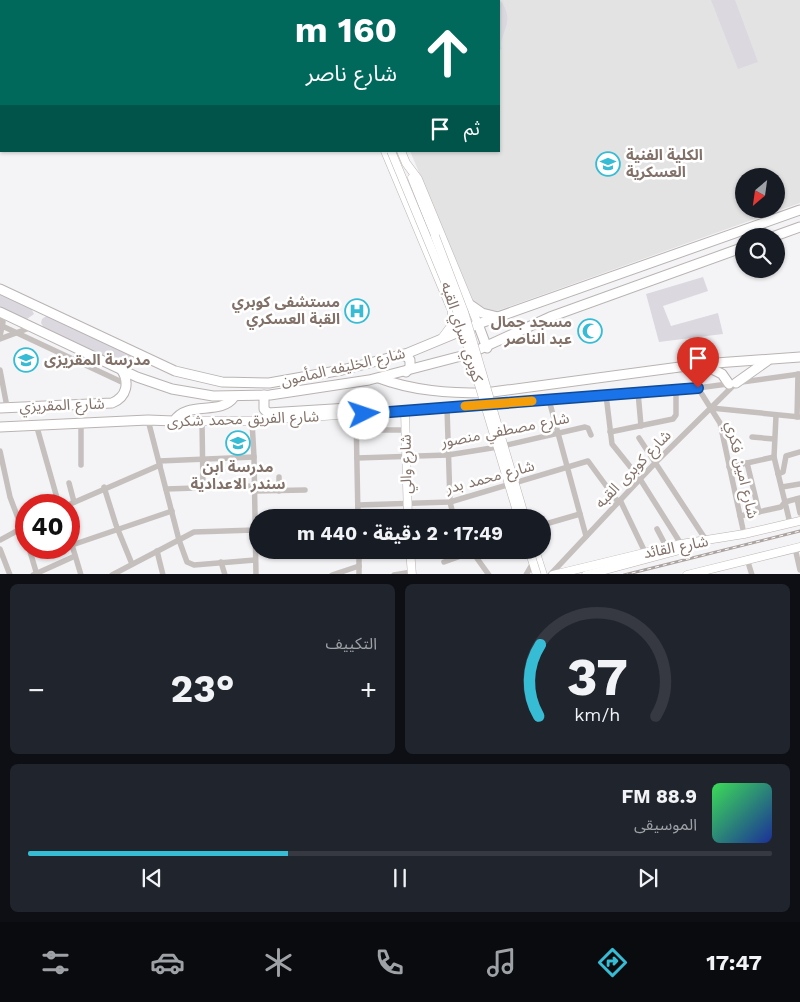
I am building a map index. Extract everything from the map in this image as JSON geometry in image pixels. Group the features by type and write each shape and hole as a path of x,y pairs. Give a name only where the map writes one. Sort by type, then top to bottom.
{"main road":[{"path":"385,152 448,300 452,322 450,329 442,338"},
{"name":"كوبري سراي القبه","path":"391,152 456,308 516,509"},
{"path":"401,152 406,163 418,179 468,304 488,348"},
{"name":"كوبري سراي القبه","path":"406,163 464,312 522,509"},
{"path":"409,209 414,204 422,204"},
{"name":"شارع الخليفه المأمون","path":"0,289 161,366 214,380 254,383 285,381 399,356 478,324 800,210"},
{"path":"785,232 800,227"},
{"name":"شارع الخليفه المأمون","path":"0,312 151,383 181,392 234,397 264,395 315,390 378,378 406,372 488,348 550,317 735,250"},
{"path":"638,268 637,277 644,283"},
{"path":"604,279 612,285 612,295"},
{"path":"448,300 458,300 464,293"},
{"path":"468,304 482,313 499,317"},
{"path":"399,356 406,356 410,360 410,367 406,372"},
{"path":"378,378 426,390 449,393 485,392 702,364 800,357"},
{"path":"702,364 718,371 732,384 767,360"},
{"path":"120,369 126,384"},
{"name":"شارع المقريزي","path":"3,407 112,404 122,396 126,384"},
{"path":"264,395 264,409 268,413 349,408 356,414"},
{"path":"174,421 183,412 226,404 234,397"},
{"name":"شارع الفريق محمد شكرى","path":"0,427 148,420 252,422 486,405"},
{"name":"شارع والي","path":"405,411 407,509"},
{"name":"شارع القائد","path":"552,574 681,544 744,534 800,521"},
{"path":"588,574 705,544 708,540"},
{"path":"687,574 708,572 798,547"},
{"path":"411,559 412,573"},
{"path":"532,559 537,574"},
{"path":"538,559 542,574"}],"street":[{"path":"0,312 0,337 19,334 32,327"},
{"path":"1,325 126,384"},
{"path":"0,370 3,407"},
{"path":"517,509 486,405 698,388 799,374 799,417 711,408"},
{"name":"شارع كوبرى القبه","path":"552,574 619,501 711,408 732,384"},
{"name":"شارع امين فكري","path":"698,388 720,423 744,534"},
{"path":"610,432 674,418 676,389"},
{"path":"638,392 641,426"},
{"path":"606,395 610,432 614,446 640,479 681,544"},
{"path":"549,400 586,536"},
{"path":"447,408 452,509"},
{"path":"356,414 358,509"},
{"path":"776,416 774,456 790,523"},
{"path":"148,420 179,540 190,564 256,560 256,574"},
{"path":"202,422 203,488"},
{"path":"252,422 255,509"},
{"path":"81,423 81,465"},
{"path":"36,424 56,494"},
{"name":"شارع مصطفي منصور","path":"357,458 448,455 498,447 586,427 591,435"},
{"path":"381,430 405,430"},
{"path":"752,437 774,439"},
{"path":"639,438 708,540"},
{"path":"0,451 10,497 15,507"},
{"path":"778,474 783,472 784,459 787,455 800,452 800,460"},
{"path":"729,467 774,456"},
{"path":"80,499 160,463 254,457"},
{"name":"شارع محمد بدر","path":"358,505 407,505 450,502 589,461 619,501"},
{"path":"747,463 759,512"},
{"path":"279,477 279,491"},
{"path":"68,483 71,494"},
{"path":"782,487 800,484"},
{"path":"104,487 132,564"},
{"path":"166,489 306,490"},
{"path":"740,516 782,507 785,502 798,499 800,513"},
{"path":"619,501 645,552"},
{"path":"80,542 172,512"},
{"path":"551,522 580,514"},
{"path":"657,529 667,548"},
{"path":"0,540 15,531"},
{"path":"112,574 124,572 132,564 179,540 202,531 249,532"},
{"path":"798,547 800,567"},
{"path":"0,548 10,574"},
{"path":"158,551 164,574"},
{"path":"32,559 36,574 68,559"},
{"path":"76,559 81,574"},
{"path":"359,559 360,574"},
{"path":"444,562 451,559"},
{"path":"477,559 489,574"},
{"path":"532,559 542,574"},
{"path":"747,560 752,574"},
{"path":"221,562 225,574"},
{"path":"526,574 533,562"},
{"path":"332,574 359,566"},
{"path":"394,574 412,573"}],"shaded area":[{"name":"الكلية الفنية العسكرية","path":"500,0 800,0 800,203 785,208 785,168 735,168 735,218 758,218 491,313 475,305 410,152 500,152"},
{"path":"500,0 507,15 506,28 501,44 502,49 500,50"},
{"path":"711,0 735,0 758,62 738,69"},
{"path":"703,277 708,291 663,306 671,326 718,313 723,334 659,342 646,294"},
{"path":"0,293 31,308 34,314 27,319 0,307"},
{"path":"48,315 135,356 144,365 119,363 44,328 41,323 42,319"}],"railway":[{"path":"628,574 800,531"}],"slow traffic":[{"path":"465,406 532,401"}],"place":[{"name":"الكلية الفنية العسكرية","path":"608,164"},
{"name":"مستشفى كوبري القبة العسكري","path":"357,311"},
{"name":"مسجد جمال عبد الناصر","path":"590,331"},
{"name":"مدرسة المقريزى","path":"26,360"},
{"name":"مدرسة ابن سندر الاعدادية","path":"238,443"}],"route":[{"path":"364,414 698,388"}]}
